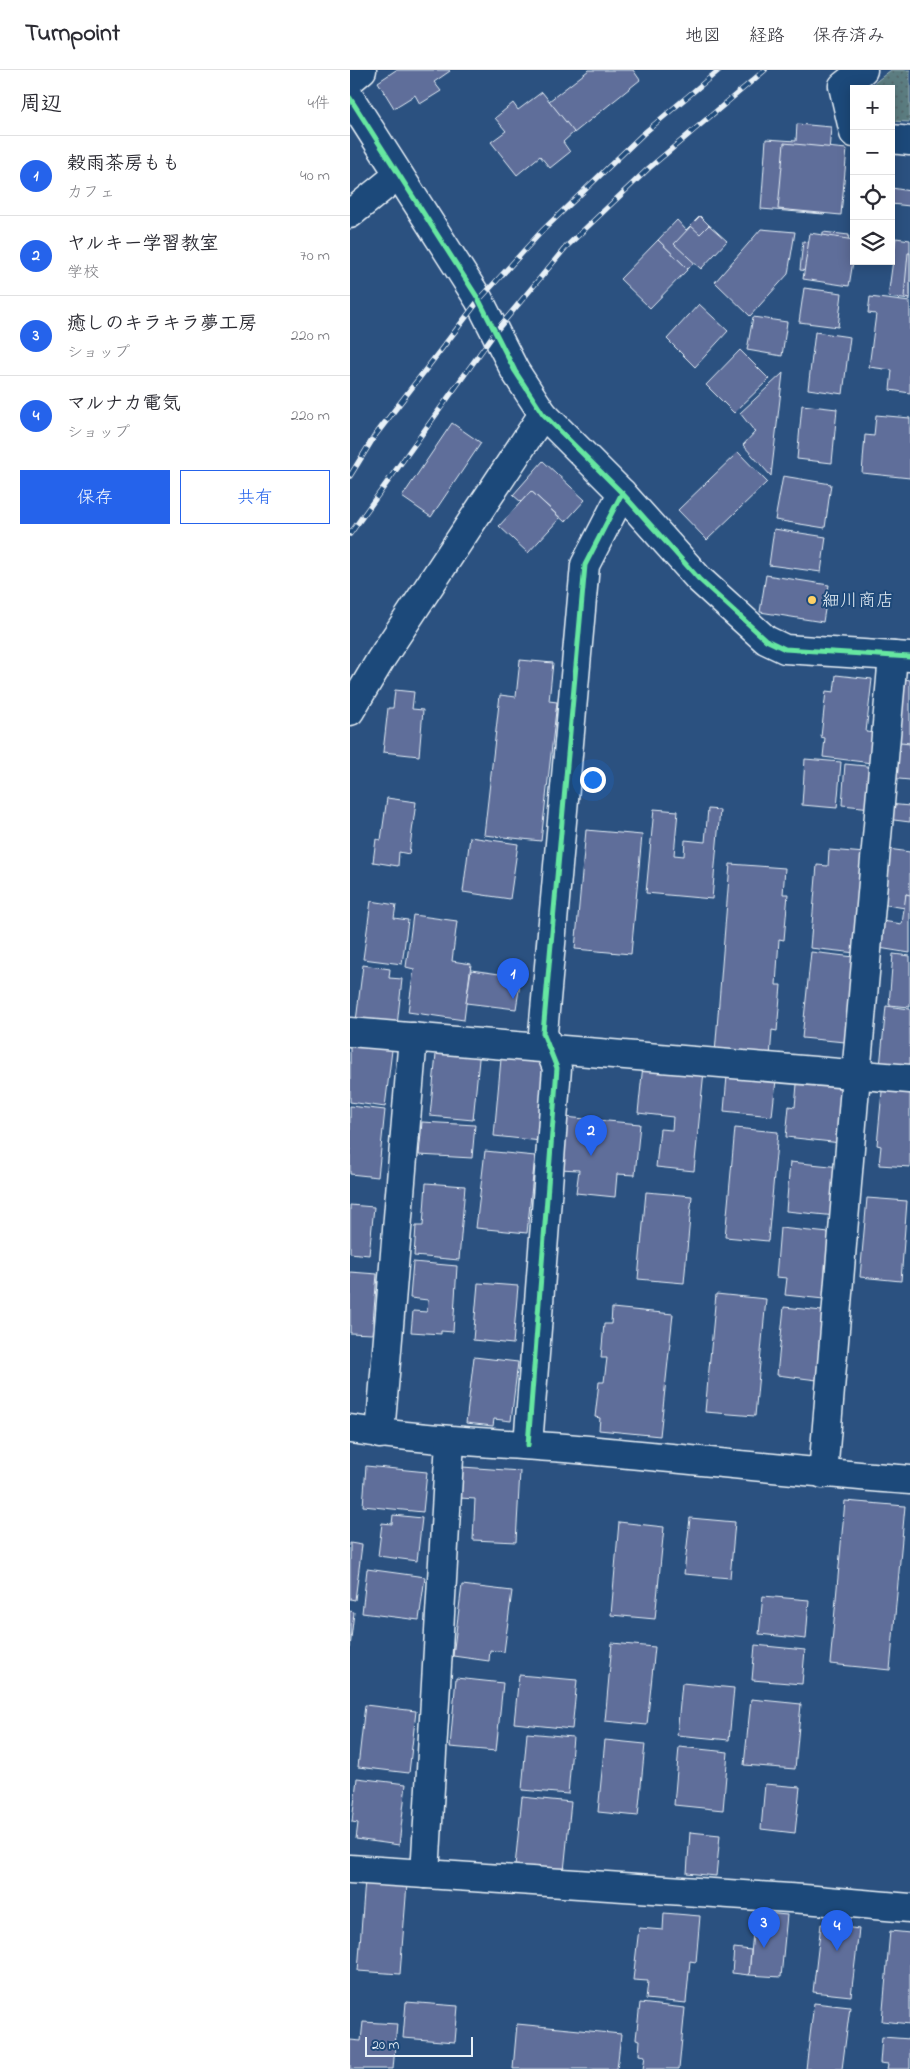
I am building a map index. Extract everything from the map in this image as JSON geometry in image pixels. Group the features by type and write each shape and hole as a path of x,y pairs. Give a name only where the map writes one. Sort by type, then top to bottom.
{"street":[{"path":"350,80 362,70"},
{"path":"854,130 843,86 863,70"},
{"path":"350,98 480,300 514,371 543,414 622,494 699,579 766,640 785,649 902,657 856,1075 823,1474"},
{"path":"895,139 910,141"},
{"path":"350,214 398,175"},
{"path":"350,711 381,659 543,414"},
{"path":"528,1445 557,1068 543,1033 585,565 622,494"},
{"path":"350,1032 910,1079"},
{"path":"380,1434 413,1038"},
{"path":"350,1430 450,1441 528,1445 823,1474 910,1480"},
{"path":"425,1874 450,1441"},
{"path":"350,1869 804,1899 910,1908"}],"green space":[{"path":"891,70 910,70 910,122 895,121 895,85 873,84"}],"building":[{"path":"396,70 450,71 434,82 441,91 420,104 415,95 394,108 378,82"},
{"path":"589,70 633,70 640,80 574,133 549,101"},
{"path":"542,92 574,132 563,142 570,152 550,168 540,156 517,175 491,142 506,131 495,118 513,103 518,110"},
{"path":"797,124 831,127 824,214 761,209 766,139 796,141"},
{"path":"784,143 847,149 841,215 778,209"},
{"path":"895,188 910,191 910,206 895,204"},
{"path":"700,216 720,236 688,269 658,240 677,220 686,230"},
{"path":"709,225 727,241 701,269 674,244 691,226 700,234"},
{"path":"761,229 795,232 788,274 750,316 715,282"},
{"path":"823,232 849,235 843,275 800,270 803,241 822,244"},
{"path":"810,233 850,239 850,265 852,265 849,286 803,279"},
{"path":"896,238 910,240 910,300 888,297 892,265 895,265"},
{"path":"658,240 688,269 650,308 620,279"},
{"path":"908,253 910,253 910,298 904,297"},
{"path":"804,288 842,293 838,327 799,322"},
{"path":"870,297 910,302 910,393 890,390 892,370 869,367 876,314 868,313"},
{"path":"699,304 728,331 695,367 667,339"},
{"path":"753,317 787,322 782,356 747,350"},
{"path":"815,332 850,337 843,394 808,389"},
{"path":"740,350 769,379 734,413 706,385"},
{"path":"783,373 771,476 743,445 755,432 740,413"},
{"path":"802,405 837,409 832,463 797,459"},
{"path":"876,415 910,418 910,478 862,473 865,435 874,436"},
{"path":"452,423 481,443 431,517 402,497"},
{"path":"738,452 767,482 707,540 678,510"},
{"path":"543,461 585,500 565,522 531,491 521,502 513,495"},
{"path":"783,476 831,484 825,528 775,520"},
{"path":"531,491 560,518 528,553 499,526"},
{"path":"774,529 826,537 821,572 769,565"},
{"path":"766,575 829,585 823,622 760,612"},
{"path":"520,660 553,663 549,701 557,702 541,841 484,835 500,695 516,697"},
{"path":"836,675 872,679 866,732 875,733 872,763 823,757 825,738 821,737 826,691 834,692"},
{"path":"905,679 910,680 910,743 892,741 899,688 904,689"},
{"path":"395,690 414,692 412,709 423,710 419,756 383,752 388,708 393,708"},
{"path":"891,742 910,744 910,780 888,778"},
{"path":"805,759 841,762 837,808 802,805"},
{"path":"845,764 876,767 872,808 842,805"},
{"path":"387,798 416,802 409,854 399,852 398,866 373,862 376,839 381,840"},
{"path":"888,804 910,806 910,822 886,819"},
{"path":"654,809 678,811 674,855 684,856 685,840 705,842 708,809 720,810 712,899 646,893"},
{"path":"586,830 642,835 631,954 575,949"},
{"path":"470,837 518,844 510,899 463,892"},
{"path":"888,849 910,852 910,895 906,894 905,908 881,904"},
{"path":"829,850 865,853 856,953 810,948 817,865 828,866"},
{"path":"730,864 785,868 783,894 788,894 784,940 779,939 776,985 781,985 777,1031 772,1030 770,1058 715,1053"},
{"path":"906,894 910,895 910,953 879,948 882,921 902,924"},
{"path":"371,901 396,905 394,918 408,920 402,964 363,959"},
{"path":"413,915 457,921 452,961 471,964 464,1020 408,1012 414,969 406,967"},
{"path":"811,952 854,957 845,1042 802,1038"},
{"path":"893,954 910,956 910,1007 889,1005"},
{"path":"363,965 390,969 389,978 402,979 397,1026 356,1021"},
{"path":"471,970 521,977 516,1009 466,1003"},
{"path":"886,1006 910,1009 910,1070 880,1067"},
{"path":"350,1038 393,1042 385,1107 350,1102"},
{"path":"437,1044 480,1049 473,1120 430,1116"},
{"path":"501,1059 547,1063 541,1141 494,1136"},
{"path":"643,1065 704,1071 694,1171 656,1167 660,1129 672,1130 673,1117 638,1113"},
{"path":"798,1073 847,1078 841,1143 786,1137 789,1106 795,1107"},
{"path":"727,1076 776,1080 772,1116 724,1111"},
{"path":"883,1081 910,1084 910,1167 879,1165 881,1146 877,1145"},
{"path":"350,1106 385,1110 378,1177 350,1174"},
{"path":"564,1117 640,1124 635,1175 617,1174 615,1197 576,1193 579,1170 559,1169"},
{"path":"422,1122 475,1125 472,1158 419,1155"},
{"path":"735,1128 778,1132 768,1241 725,1237"},
{"path":"485,1151 535,1156 527,1233 476,1228"},
{"path":"790,1162 841,1167 836,1216 786,1211"},
{"path":"426,1183 465,1186 459,1260 414,1256 416,1226 423,1226"},
{"path":"646,1192 692,1196 684,1283 638,1279"},
{"path":"867,1198 907,1201 901,1281 860,1277"},
{"path":"350,1205 374,1207 369,1255 350,1253"},
{"path":"780,1228 839,1234 825,1283 824,1299 785,1295 787,1278 776,1277"},
{"path":"413,1262 457,1266 453,1332 441,1331 441,1334 411,1332 413,1311 427,1312 428,1300 410,1298"},
{"path":"350,1272 377,1274 372,1334 350,1333"},
{"path":"478,1283 518,1286 513,1344 473,1340"},
{"path":"716,1294 766,1299 755,1416 705,1412"},
{"path":"784,1307 832,1312 825,1381 777,1375"},
{"path":"612,1308 673,1314 660,1436 599,1430 600,1418 595,1417 599,1382 604,1382 607,1358 601,1358 604,1324 611,1324"},
{"path":"474,1357 518,1362 511,1421 494,1419 493,1426 466,1423"},
{"path":"366,1466 427,1472 423,1512 363,1506"},
{"path":"462,1467 520,1471 516,1542 473,1540 475,1499 460,1498"},
{"path":"845,1501 905,1506 890,1670 830,1664"},
{"path":"393,1515 422,1518 417,1561 378,1556 382,1523 392,1524"},
{"path":"690,1518 735,1522 730,1578 684,1574"},
{"path":"619,1522 664,1527 655,1619 611,1615"},
{"path":"350,1543 362,1545 355,1600 350,1599"},
{"path":"367,1569 425,1577 419,1620 362,1613"},
{"path":"462,1585 512,1591 504,1652 490,1650 489,1661 453,1656"},
{"path":"763,1596 809,1600 806,1639 759,1634"},
{"path":"350,1611 354,1612 350,1648"},
{"path":"612,1643 655,1647 647,1725 605,1721"},
{"path":"755,1645 805,1650 802,1684 752,1680"},
{"path":"519,1675 577,1680 572,1729 514,1723"},
{"path":"456,1678 503,1683 496,1751 450,1747"},
{"path":"682,1683 734,1688 729,1740 677,1735"},
{"path":"751,1699 801,1704 795,1769 744,1765"},
{"path":"365,1705 416,1711 409,1773 358,1767"},
{"path":"527,1733 573,1737 568,1794 522,1790"},
{"path":"605,1740 645,1744 638,1816 598,1812"},
{"path":"679,1747 728,1752 723,1810 674,1805"},
{"path":"357,1778 406,1784 399,1845 356,1839 358,1823 352,1822"},
{"path":"765,1784 800,1787 795,1833 761,1829"},
{"path":"522,1797 571,1802 564,1871 515,1866"},
{"path":"690,1832 720,1835 716,1876 687,1873"},
{"path":"365,1880 407,1884 400,1974 358,1971"},
{"path":"755,1912 787,1915 781,1977 749,1975"},
{"path":"664,1913 700,1916 696,1962 690,1961 686,2003 646,1999 648,1981 633,1980 639,1928 663,1930"},
{"path":"821,1924 859,1929 851,1996 813,1992"},
{"path":"890,1931 910,1933 910,2024 882,2021"},
{"path":"734,1948 751,1950 749,1975 732,1973"},
{"path":"406,2002 458,2006 455,2042 403,2038"},
{"path":"640,2003 685,2008 679,2069 643,2069 645,2056 639,2055 640,2040 636,2039"},
{"path":"814,2003 850,2007 842,2069 806,2069"},
{"path":"363,2022 397,2024 393,2069 350,2069 350,2040 361,2041"},
{"path":"517,2024 621,2034 617,2069 513,2069"},
{"path":"882,2037 910,2039 910,2069 887,2069 888,2064 880,2063"}],"railway":[{"path":"350,476 374,437 479,300 542,231 643,134 719,70"},
{"path":"350,534 496,331 566,247 649,168 765,70"}],"cycle path":[{"path":"350,98 479,300 515,371 543,414 622,493 699,579 766,640 785,649 910,657"},
{"path":"528,1445 557,1068 543,1033 585,565 622,493"}],"place":[{"name":"細川商店","path":"812,600"},
{"name":"穀雨茶房もも","path":"513,999"},
{"name":"ヤルキー学習教室","path":"591,1156"},
{"name":"癒しのキラキラ夢工房","path":"764,1948"},
{"name":"マルナカ電気","path":"837,1951"}]}
